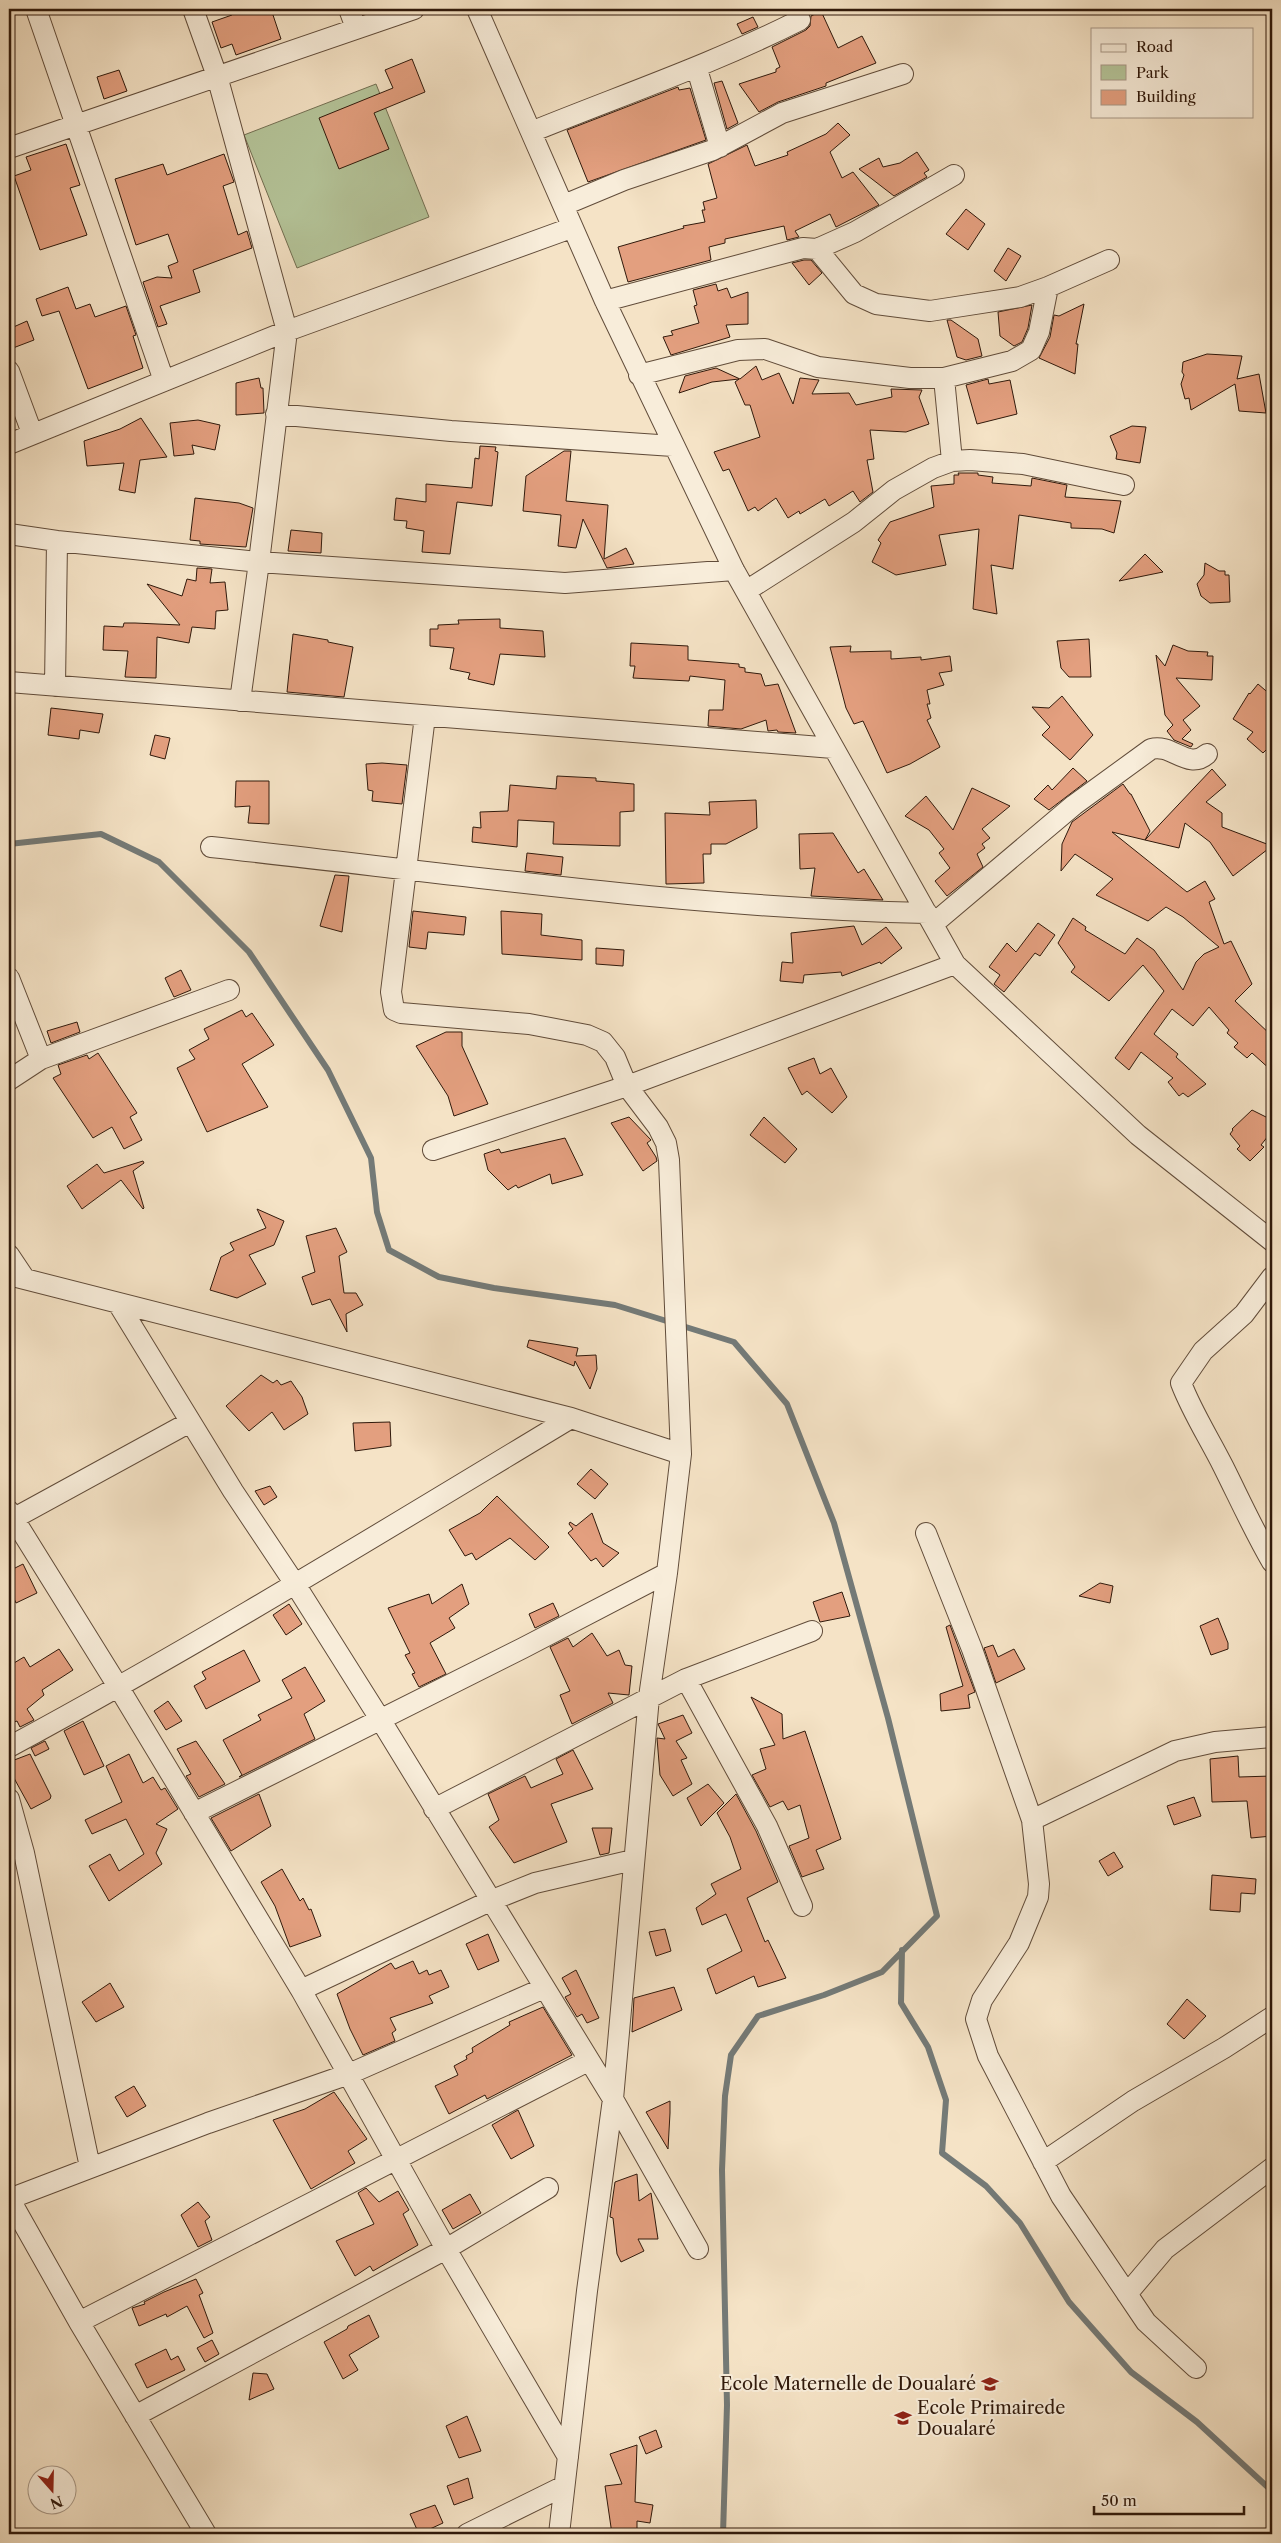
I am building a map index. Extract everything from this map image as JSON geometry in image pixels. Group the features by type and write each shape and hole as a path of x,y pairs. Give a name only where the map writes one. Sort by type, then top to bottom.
{"street":[{"path":"36,9 164,381"},
{"path":"193,9 217,76 288,331 276,414 260,562 240,701"},
{"path":"349,9 356,28"},
{"path":"9,148 414,9"},
{"path":"476,9 564,205 571,228 639,375 734,570 955,964 1138,1135 1272,1241"},
{"path":"532,132 697,69 745,48 800,20"},
{"path":"697,69 720,147"},
{"path":"564,205 624,180 720,147 782,113 903,74"},
{"path":"605,301 803,248 817,249 855,232 954,175"},
{"path":"9,444 32,433 288,331 571,228"},
{"path":"817,249 854,294 876,304 930,312 1020,297 1048,287 1109,260"},
{"path":"639,375 738,350 765,349 818,367 910,378 944,378 1012,361 1031,350 1039,332 1048,287"},
{"path":"9,370 32,433"},
{"path":"944,378 952,461"},
{"path":"276,414 451,431 673,446"},
{"path":"746,591 854,522 894,490 933,468 952,461 970,460 1023,464 1124,485"},
{"path":"9,534 57,542 260,562 565,583 734,570"},
{"path":"55,686 57,542"},
{"path":"9,682 833,748"},
{"path":"425,716 391,992 394,1010 401,1013 529,1024 587,1035 603,1042 615,1056 627,1086 658,1127 666,1144 669,1160 681,1454 667,1573 649,1697 613,2099 559,2534"},
{"path":"211,847 658,897 930,919 1066,811 1151,749 1161,747 1191,761 1202,759 1207,754"},
{"path":"433,1150 627,1086 955,964"},
{"path":"9,978 42,1059"},
{"path":"9,1080 42,1059 229,990"},
{"path":"9,1255 17,1277 571,1418 681,1454"},
{"path":"1272,1277 1244,1314 1203,1351 1181,1383 1190,1406 1272,1562"},
{"path":"119,1304 233,1491 295,1584 380,1719 613,2099 698,2248"},
{"path":"9,1748 119,1688 571,1418"},
{"path":"190,1422 10,1517 119,1688 301,1990 397,2158 446,2249 568,2457"},
{"path":"926,1532 972,1649 1032,1820 1039,1884 1038,1896 1019,1943 982,2000 976,2019 988,2056 1061,2196 1146,2322 1196,2368"},
{"path":"194,1813 667,1573"},
{"path":"434,1809 686,1679 812,1631"},
{"path":"686,1679 767,1826 802,1906"},
{"path":"1032,1820 1175,1750 1215,1742 1272,1737"},
{"path":"9,1799 24,1853 90,2167"},
{"path":"301,1990 490,1901 535,1884 633,1860"},
{"path":"206,2534 79,2322 9,2199 90,2167 349,2074 544,1988"},
{"path":"1043,2162 1133,2101 1224,2048 1272,2017"},
{"path":"79,2322 588,2061"},
{"path":"1127,2294 1165,2249 1272,2168"},
{"path":"135,2416 446,2249 548,2188"},
{"path":"467,2534 564,2486"}],"green space":[{"path":"376,84 429,217 297,268 244,135"}],"building":[{"path":"229,9 271,9 281,39 236,55 232,44 221,48 212,22 232,15"},
{"path":"821,11 838,48 862,36 876,63 826,83 826,86 778,102 759,112 739,84 776,72 776,69 780,67 772,47 806,30 810,26 811,16"},
{"path":"753,17 758,27 742,34 737,24"},
{"path":"412,59 425,92 374,113 389,149 339,169 319,118 393,88 385,70"},
{"path":"119,70 127,91 104,99 97,77"},
{"path":"722,81 738,123 727,129 714,83"},
{"path":"678,87 679,90 690,88 706,140 588,182 567,130"},
{"path":"838,123 850,135 830,152 842,178 853,172 879,205 836,227 830,214 795,231 799,237 787,240 784,226 725,239 725,243 709,247 711,260 628,282 618,247 684,228 683,226 705,222 702,210 705,210 703,202 717,198 708,164 747,145 755,166 788,155 787,152 826,134"},
{"path":"66,144 80,185 70,188 87,235 40,250 14,176 31,170 26,157"},
{"path":"917,152 929,170 924,173 927,177 894,196 859,169 879,158 883,167 900,163"},
{"path":"224,154 234,182 223,186 238,235 247,231 252,248 193,270 200,292 160,306 167,324 158,327 143,282 157,277 172,278 168,266 178,262 168,234 136,245 115,179 163,164 167,175"},
{"path":"966,209 985,224 968,250 946,234"},
{"path":"1008,248 1021,256 1006,281 994,271"},
{"path":"811,260 822,273 809,285 792,263"},
{"path":"716,284 718,291 727,288 731,298 748,292 748,324 726,325 730,337 671,355 663,337 673,335 671,331 699,323 694,306 697,305 693,290"},
{"path":"68,287 76,309 90,304 95,317 126,306 136,335 133,336 143,368 88,389 59,311 42,316 36,299"},
{"path":"1084,304 1076,344 1078,344 1075,374 1039,358 1050,337 1054,315 1059,316"},
{"path":"1032,305 1028,328 1022,342 1014,346 1000,336 998,312"},
{"path":"947,320 951,320 978,339 982,356 966,360 957,357"},
{"path":"27,321 34,340 13,348 9,337 9,329"},
{"path":"1207,354 1242,356 1237,379 1259,374 1266,413 1239,411 1235,384 1191,410 1189,398 1185,399 1181,384 1184,375 1182,372 1183,362"},
{"path":"756,366 762,380 779,373 793,404 800,378 819,380 812,394 849,393 856,405 892,397 891,389 922,390 919,397 929,424 906,432 870,430 874,459 867,460 873,492 860,502 853,491 829,506 825,499 800,514 799,511 788,518 776,498 758,511 755,507 748,511 729,469 723,471 714,452 760,437 750,405 745,405 735,382 739,379 712,382 679,393 685,376 716,368 740,379"},
{"path":"259,378 261,388 263,388 264,413 236,415 236,383"},
{"path":"988,379 989,384 1010,380 1017,414 977,424 966,385"},
{"path":"141,418 167,457 140,460 135,493 119,490 124,463 87,466 84,441 120,429"},
{"path":"198,420 220,425 215,450 192,445 194,454 174,456 170,423"},
{"path":"1132,426 1146,427 1140,463 1116,459 1117,453 1110,436"},
{"path":"480,446 496,447 495,451 498,452 492,506 457,502 450,554 422,552 424,531 406,528 407,521 394,520 396,498 426,502 426,484 472,488 475,458 479,459"},
{"path":"564,451 571,451 566,501 608,505 604,559 626,548 634,564 607,568 583,519 576,548 558,546 561,515 523,511 526,476"},
{"path":"958,473 978,473 978,475 993,477 992,483 1031,486 1032,478 1067,485 1065,497 1121,501 1114,533 1102,529 1071,528 1071,523 1019,515 1013,569 991,565 997,614 973,609 979,529 939,535 946,565 896,575 872,562 881,543 878,540 890,522 934,507 931,486 954,484 954,475 959,475"},
{"path":"195,498 239,503 253,508 246,547 200,544 200,541 190,540"},
{"path":"291,530 322,533 321,553 288,551"},
{"path":"1145,554 1163,572 1119,581"},
{"path":"1205,563 1219,571 1225,571 1225,575 1229,575 1230,602 1210,603 1201,596 1197,584 1204,575"},
{"path":"197,568 212,569 210,583 225,582 228,610 216,611 215,629 192,627 189,643 157,637 156,678 125,677 128,651 103,650 104,626 123,627 124,623 180,625 147,584 182,596 187,579 196,581"},
{"path":"500,619 500,628 543,631 545,657 500,654 494,685 468,679 470,673 450,669 454,648 430,646 430,629 438,629 438,625 459,624 458,620"},
{"path":"293,634 328,640 328,642 353,647 344,697 287,692"},
{"path":"1089,639 1091,677 1069,677 1061,668 1057,641"},
{"path":"631,643 688,646 688,660 739,664 739,667 745,668 745,672 761,674 765,686 778,684 796,733 778,732 777,730 768,731 766,720 741,729 708,726 709,710 723,710 725,680 690,676 689,681 633,678 635,666 630,666"},
{"path":"1173,645 1188,651 1208,652 1207,656 1213,656 1212,680 1176,678 1200,706 1183,720 1191,730 1182,739 1193,744 1191,747 1174,740 1167,731 1173,725 1165,715 1156,655 1165,666"},
{"path":"851,646 850,652 891,651 891,659 921,657 921,660 950,656 952,671 939,673 944,685 927,690 930,704 927,704 931,718 927,720 940,747 910,764 887,773 863,721 854,724 846,708 830,647"},
{"path":"1258,684 1272,696 1272,744 1263,753 1247,739 1253,732 1233,719 1249,693"},
{"path":"1062,696 1093,735 1070,760 1042,735 1050,727 1032,707 1049,708"},
{"path":"51,708 103,714 99,733 80,730 79,739 48,735"},
{"path":"155,735 170,738 165,759 150,755"},
{"path":"366,764 407,765 402,804 372,801 373,791 368,790"},
{"path":"1073,768 1087,781 1049,810 1034,799 1048,785 1052,790"},
{"path":"1212,769 1226,785 1206,802 1222,813 1222,827 1272,846 1233,876 1210,842 1185,823 1179,848 1145,840"},
{"path":"557,776 596,778 596,781 634,784 634,811 620,812 620,846 553,844 554,822 518,820 517,847 472,842 473,827 481,828 480,812 508,811 510,785 556,789"},
{"path":"236,781 269,781 269,824 248,823 250,806 235,807"},
{"path":"1123,784 1131,794 1150,831 1145,840 1112,832 1187,892 1205,881 1215,899 1209,902 1224,944 1231,941 1252,984 1235,1001 1272,1036 1272,1071 1252,1053 1247,1058 1234,1047 1238,1043 1227,1033 1229,1030 1209,1007 1193,1026 1172,1009 1154,1034 1178,1054 1176,1057 1206,1084 1188,1097 1183,1093 1179,1096 1168,1082 1173,1078 1141,1052 1129,1070 1115,1058 1164,991 1143,965 1109,1001 1071,972 1075,967 1058,943 1073,918 1086,927 1085,930 1125,954 1137,938 1154,950 1183,990 1196,962 1204,954 1219,947 1183,917 1166,907 1148,921 1096,895 1113,879 1075,854 1061,871 1062,844 1072,822"},
{"path":"972,788 1010,806 982,829 990,838 982,844 985,848 977,854 983,867 947,896 935,881 950,868 939,853 944,849 929,830 905,816 926,796 953,830"},
{"path":"756,800 757,828 726,844 711,844 711,854 703,854 704,883 666,884 665,813 710,815 709,802"},
{"path":"833,833 858,873 864,869 883,900 811,896 815,868 800,869 799,834"},
{"path":"527,853 563,857 561,875 525,871"},
{"path":"335,875 349,876 342,932 320,926"},
{"path":"413,911 466,917 464,935 428,932 426,949 409,947"},
{"path":"501,911 542,914 541,935 582,940 582,960 502,954"},
{"path":"1038,923 1055,935 1040,956 1035,953 1004,992 994,984 1000,975 989,967 1007,943 1016,952"},
{"path":"854,926 862,945 886,927 902,948 881,964 880,962 842,976 841,972 804,975 803,983 780,981 782,962 793,963 791,933"},
{"path":"596,948 624,950 623,966 596,964"},
{"path":"181,970 191,990 174,997 165,978"},
{"path":"242,1010 246,1017 252,1013 274,1045 242,1064 268,1107 207,1132 177,1068 195,1059 189,1050 209,1039 204,1029"},
{"path":"77,1022 80,1032 51,1043 47,1031"},
{"path":"446,1032 462,1032 462,1046 488,1104 454,1116 448,1096 416,1046"},
{"path":"98,1053 137,1113 130,1117 142,1140 124,1149 112,1127 93,1138 53,1078 61,1074 58,1065 87,1055 89,1059"},
{"path":"814,1058 820,1074 831,1068 847,1097 832,1113 807,1091 802,1095 788,1068"},
{"path":"1252,1110 1272,1120 1272,1131 1261,1145 1264,1147 1250,1161 1237,1149 1240,1146 1230,1134 1232,1129"},
{"path":"629,1117 651,1140 647,1143 656,1157 657,1161 643,1171 611,1123"},
{"path":"764,1117 797,1149 785,1163 750,1135"},
{"path":"565,1138 583,1175 552,1184 550,1174 518,1188 516,1185 508,1190 488,1170 484,1154 499,1149 501,1153"},
{"path":"143,1161 144,1163 133,1171 143,1209 121,1180 82,1209 67,1186 97,1164 104,1173"},
{"path":"257,1209 284,1221 274,1245 249,1255 266,1284 237,1298 210,1290 221,1257 234,1250 230,1243 266,1228"},
{"path":"336,1228 347,1252 339,1256 344,1293 356,1293 363,1305 346,1314 347,1332 330,1299 312,1305 302,1277 315,1272 306,1236"},
{"path":"529,1340 578,1348 576,1356 596,1355 597,1369 590,1389 575,1361 574,1366 527,1347"},
{"path":"261,1375 273,1383 277,1380 281,1385 291,1381 302,1397 308,1414 284,1430 272,1412 249,1431 226,1406"},
{"path":"390,1422 391,1446 355,1451 353,1423"},
{"path":"591,1469 608,1484 595,1499 577,1484"},
{"path":"270,1486 277,1497 264,1505 255,1491"},
{"path":"497,1496 549,1547 535,1560 510,1538 476,1560 472,1553 465,1556 449,1530 480,1513"},
{"path":"592,1513 603,1543 619,1553 603,1567 596,1558 591,1561 568,1533 573,1529 569,1524 570,1522 576,1526"},
{"path":"23,1564 37,1593 16,1603 9,1587 9,1571"},
{"path":"1100,1583 1113,1586 1110,1603 1079,1596"},
{"path":"462,1584 469,1604 449,1618 455,1628 430,1643 446,1674 419,1687 412,1674 415,1673 405,1655 410,1653 388,1608 429,1594 432,1604"},
{"path":"842,1592 850,1616 820,1622 813,1602"},
{"path":"553,1603 559,1616 535,1628 529,1614"},
{"path":"289,1604 302,1624 286,1635 273,1615"},
{"path":"1218,1618 1228,1643 1228,1649 1211,1655 1200,1626"},
{"path":"950,1625 975,1692 968,1695 970,1708 941,1711 940,1694 963,1686 946,1627"},
{"path":"592,1633 607,1656 619,1650 625,1665 632,1666 629,1695 608,1693 613,1703 572,1724 560,1695 570,1691 550,1647 568,1638 573,1647"},
{"path":"993,1645 998,1657 1014,1649 1025,1669 996,1683 984,1648"},
{"path":"59,1649 73,1670 42,1690 44,1695 27,1709 34,1720 20,1727 17,1721 9,1724 9,1666 24,1657 30,1667"},
{"path":"244,1650 260,1681 206,1709 194,1686 206,1679 202,1672"},
{"path":"305,1667 325,1701 304,1714 315,1739 239,1777 242,1775 223,1740 261,1720 258,1715 292,1698 282,1680"},
{"path":"751,1697 782,1714 783,1739 805,1731 841,1839 816,1850 824,1869 802,1877 789,1846 809,1838 800,1805 788,1810 783,1801 770,1807 752,1775 766,1769 760,1749 775,1745"},
{"path":"168,1701 182,1721 166,1730 154,1711"},
{"path":"683,1715 692,1733 676,1741 687,1758 681,1760 692,1784 673,1796 660,1775 657,1738 665,1739 658,1724"},
{"path":"83,1721 104,1766 84,1775 64,1731"},
{"path":"45,1741 49,1749 35,1756 31,1748"},
{"path":"196,1741 225,1784 199,1797 186,1776 191,1774 177,1749"},
{"path":"573,1750 593,1789 551,1804 567,1842 514,1863 489,1827 499,1820 488,1794 525,1776 531,1788 563,1774 556,1759"},
{"path":"30,1754 51,1796 50,1799 31,1809 9,1769 9,1762"},
{"path":"129,1754 143,1783 153,1777 161,1790 165,1788 178,1809 156,1824 167,1829 156,1853 162,1864 109,1901 89,1866 110,1854 119,1871 144,1854 126,1819 92,1834 85,1820 122,1802 106,1766"},
{"path":"1238,1756 1239,1777 1272,1776 1272,1836 1251,1838 1247,1801 1212,1802 1210,1759"},
{"path":"708,1784 724,1803 701,1826 687,1798"},
{"path":"259,1794 271,1826 231,1851 211,1818"},
{"path":"736,1794 756,1831 778,1882 747,1898 765,1942 768,1940 786,1978 758,1987 754,1976 716,1994 707,1969 742,1951 726,1914 702,1925 696,1908 716,1894 711,1884 741,1869 730,1837 717,1813"},
{"path":"1194,1797 1201,1816 1174,1825 1167,1806"},
{"path":"592,1828 612,1828 609,1853 600,1855"},
{"path":"1114,1852 1123,1867 1108,1876 1099,1861"},
{"path":"282,1869 300,1901 303,1898 309,1910 311,1909 321,1936 290,1947 275,1906 261,1882"},
{"path":"1212,1875 1256,1879 1255,1894 1241,1893 1240,1912 1210,1910"},
{"path":"665,1929 671,1951 656,1956 649,1932"},
{"path":"488,1934 499,1961 478,1970 466,1944"},
{"path":"413,1961 419,1974 427,1970 429,1975 441,1970 449,1987 429,1996 433,2003 390,2018 396,2030 392,2033 395,2041 363,2055 350,2029 337,1994 391,1963 395,1969"},
{"path":"576,1970 599,2018 587,2023 582,2014 577,2017 565,1997 571,1994 562,1978"},
{"path":"110,1983 124,2007 96,2022 82,2002"},
{"path":"674,1987 682,2010 632,2032 634,1998"},
{"path":"1187,1999 1206,2016 1184,2039 1167,2024"},
{"path":"543,2007 572,2055 487,2099 485,2095 449,2114 435,2086 458,2075 454,2066 467,2059 466,2056 473,2052 472,2048 510,2025 509,2022"},
{"path":"134,2086 146,2106 127,2117 115,2097"},
{"path":"334,2092 367,2139 348,2151 355,2163 311,2189 273,2120 305,2109"},
{"path":"670,2101 670,2113 668,2149 646,2112"},
{"path":"518,2110 534,2146 511,2159 492,2125"},
{"path":"637,2174 639,2201 651,2193 658,2239 638,2239 644,2251 621,2262 617,2254 613,2218 610,2217 615,2182"},
{"path":"366,2188 379,2202 398,2191 409,2210 403,2214 418,2245 373,2271 370,2266 355,2276 336,2241 374,2224 358,2193"},
{"path":"470,2194 481,2213 453,2229 442,2210"},
{"path":"198,2202 210,2217 205,2221 212,2240 198,2247 181,2215"},
{"path":"196,2279 203,2293 199,2295 213,2333 204,2338 187,2306 167,2317 166,2314 139,2326 132,2308 145,2304 144,2302 164,2292"},
{"path":"369,2315 379,2337 349,2355 358,2370 343,2379 324,2342"},
{"path":"212,2340 219,2354 205,2362 197,2348"},
{"path":"166,2349 171,2360 178,2356 185,2370 147,2388 135,2364"},
{"path":"253,2373 267,2374 274,2389 249,2400"},
{"path":"467,2416 481,2451 459,2458 446,2426"},
{"path":"656,2430 662,2447 646,2454 639,2437"},
{"path":"637,2445 635,2502 653,2505 650,2523 637,2521 637,2534 612,2534 605,2486 622,2484 610,2454"},
{"path":"468,2478 473,2498 454,2505 447,2486"},
{"path":"435,2505 443,2523 419,2534 410,2514"}],"waterway":[{"path":"9,844 101,834 159,862 249,952 328,1070 371,1158 377,1212 389,1250 439,1277 494,1288 615,1305 734,1342 787,1404 834,1523 888,1718 937,1916 882,1972 824,1995 758,2016 731,2055 725,2096 722,2170 727,2405 723,2534"},
{"path":"902,1950 901,2003 928,2047 946,2100 942,2153 986,2186 1020,2223 1069,2302 1131,2372 1197,2422 1272,2491"}],"place":[{"name":"Ecole Maternelle de Doualaré","path":"990,2384"},
{"name":"Ecole Primairede Doualaré","path":"903,2418"}]}
